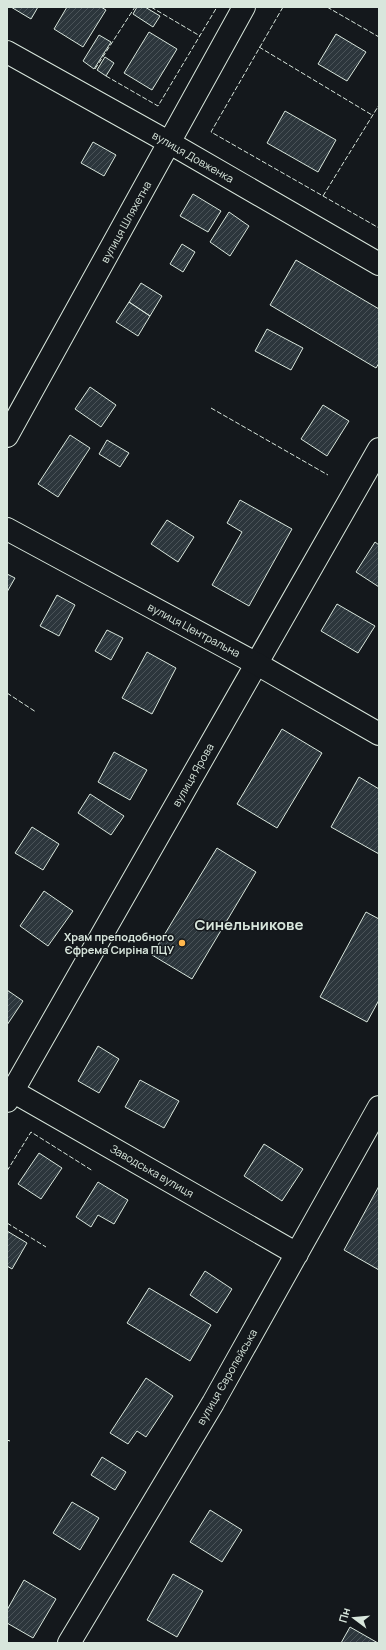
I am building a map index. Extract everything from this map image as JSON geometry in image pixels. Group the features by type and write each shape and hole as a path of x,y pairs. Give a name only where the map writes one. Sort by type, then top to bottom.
{"street":[{"name":"вулиця Шляхетна","path":"7,436 244,7"},
{"name":"вулиця Довженка","path":"7,52 170,143 379,264"},
{"name":"вулиця Ярова","path":"9,1093 257,664 379,449"},
{"name":"вулиця Центральна","path":"7,529 257,664 379,734"},
{"name":"Заводська вулиця","path":"9,1093 297,1254"},
{"name":"вулиця Європейська","path":"69,1643 213,1403 379,1107"}],"building":[{"path":"11,7 38,7 31,19"},
{"path":"67,7 101,7 106,10 83,47 54,29"},
{"path":"137,7 145,7 160,16 153,27 133,14"},
{"path":"149,32 177,49 152,90 124,73"},
{"path":"336,34 366,52 347,81 318,64"},
{"path":"99,35 111,42 94,69 83,61"},
{"path":"105,57 114,63 106,76 97,70"},
{"path":"285,111 336,140 318,172 267,143"},
{"path":"93,142 116,155 104,176 81,163"},
{"path":"193,194 221,211 208,232 180,216"},
{"path":"229,212 249,226 230,256 210,242"},
{"path":"182,244 195,252 183,272 170,264"},
{"path":"296,260 379,309 379,363 376,368 270,305"},
{"path":"141,283 162,296 150,316 129,302"},
{"path":"129,302 150,316 138,336 116,322"},
{"path":"267,329 303,348 291,370 255,351"},
{"path":"90,387 116,405 101,427 75,409"},
{"path":"323,405 349,421 327,456 301,439"},
{"path":"70,435 90,448 58,497 38,484"},
{"path":"107,440 129,453 120,467 99,454"},
{"path":"240,500 292,529 249,606 212,585 242,532 227,523"},
{"path":"167,520 194,537 178,562 151,544"},
{"path":"375,542 379,545 379,587 356,572"},
{"path":"7,574 15,578 7,592"},
{"path":"57,595 75,605 59,636 40,626"},
{"path":"337,604 375,626 358,653 321,631"},
{"path":"107,630 123,638 111,660 95,651"},
{"path":"147,652 176,668 152,714 122,698"},
{"path":"282,729 322,753 277,828 237,804"},
{"path":"114,752 147,770 130,800 98,782"},
{"path":"359,777 379,789 379,854 331,827"},
{"path":"90,794 124,816 111,835 78,813"},
{"path":"32,827 59,844 43,870 15,853"},
{"path":"217,848 256,872 192,979 152,955"},
{"path":"44,891 73,911 48,946 20,926"},
{"path":"366,912 379,919 379,1000 367,1022 320,997"},
{"path":"7,990 23,1001 7,1025"},
{"path":"98,1046 119,1059 99,1093 78,1081"},
{"path":"140,1080 179,1101 164,1128 125,1107"},
{"path":"264,1144 303,1169 282,1201 244,1176"},
{"path":"39,1153 62,1168 41,1199 18,1184"},
{"path":"98,1182 128,1200 114,1224 98,1215 91,1227 76,1217"},
{"path":"379,1186 379,1270 344,1250"},
{"path":"7,1231 27,1243 12,1269 7,1266"},
{"path":"205,1271 232,1289 217,1313 190,1295"},
{"path":"149,1288 211,1325 190,1361 127,1323"},
{"path":"146,1378 173,1396 146,1437 137,1431 128,1444 110,1433"},
{"path":"102,1457 126,1472 115,1490 91,1475"},
{"path":"72,1502 99,1518 80,1550 53,1533"},
{"path":"210,1510 242,1530 222,1562 190,1542"},
{"path":"173,1574 203,1591 177,1637 147,1620"},
{"path":"24,1580 56,1599 33,1638 7,1623 7,1610"},
{"path":"350,1627 378,1643 341,1643"}],"fence":[{"path":"95,69 135,7"},
{"path":"151,7 200,36"},
{"path":"106,76 158,106 217,7"},
{"path":"283,7 211,132 379,228"},
{"path":"327,7 379,37"},
{"path":"259,47 372,115"},
{"path":"323,196 379,105"},
{"path":"211,408 328,475"},
{"path":"7,693 36,712"},
{"path":"7,1171 31,1132 93,1171"},
{"path":"7,1223 46,1247"}],"place":[{"name":"Храм преподобного Єфрема Сиріна ПЦУ","path":"182,943"}],"district":[{"name":"Синельникове","path":"249,925"}]}
